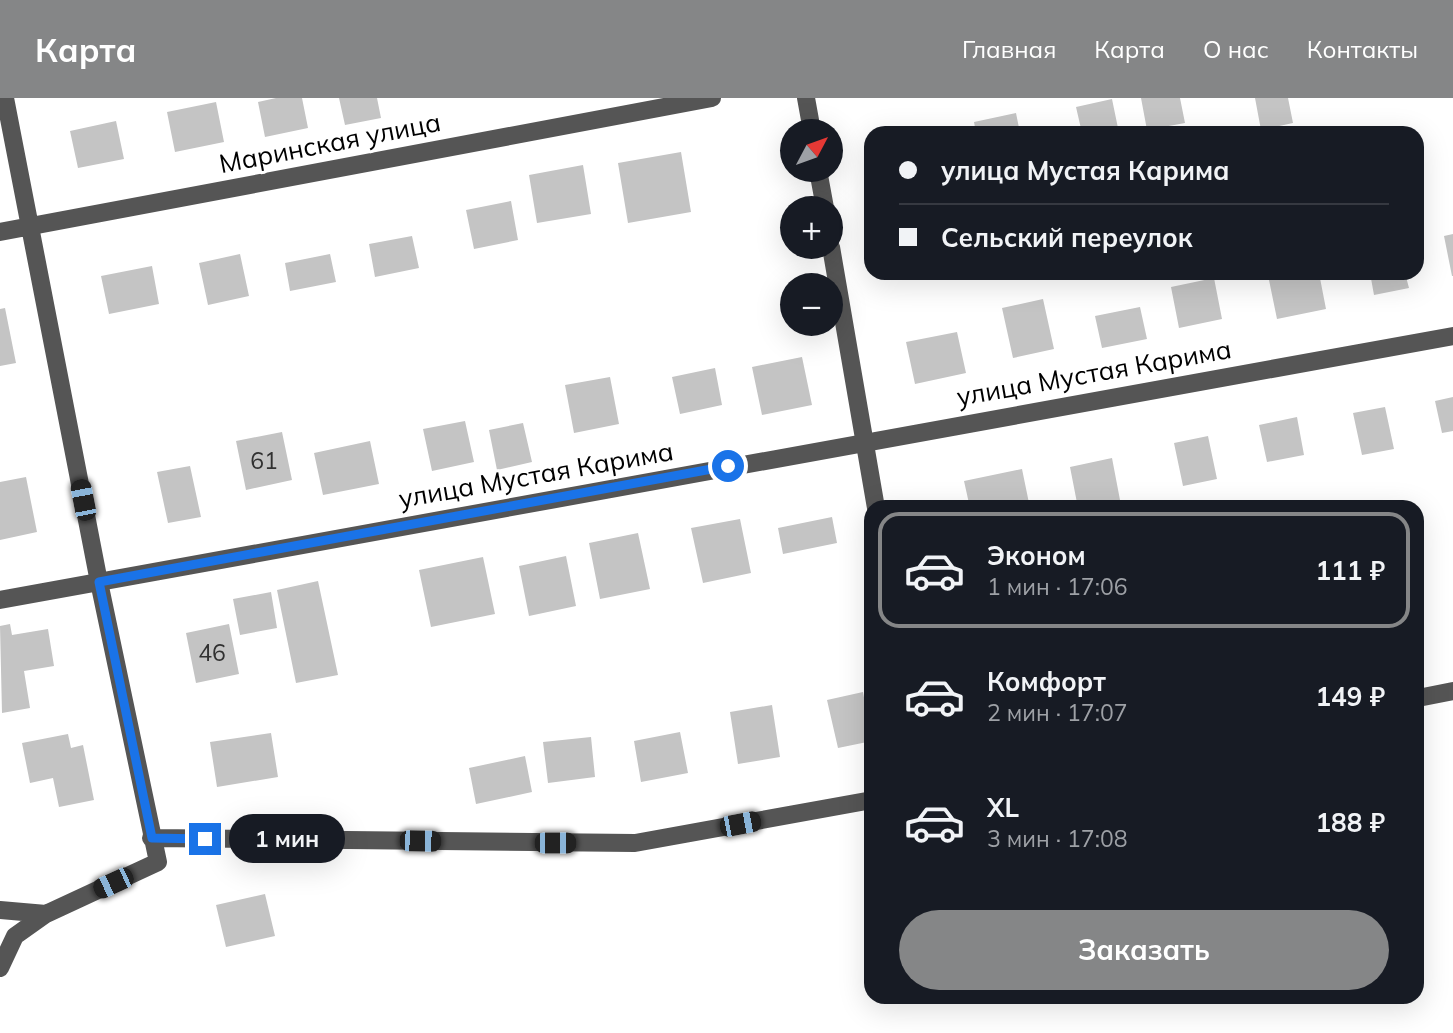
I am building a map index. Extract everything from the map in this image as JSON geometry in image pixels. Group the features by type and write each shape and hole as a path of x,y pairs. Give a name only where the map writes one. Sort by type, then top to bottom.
{"street":[{"path":"0,968 15,936 46,914 158,862 99,582 5,98"},
{"name":"Маринская улица","path":"0,232 712,98"},
{"path":"806,98 809,119"},
{"path":"833,259 875,500"},
{"name":"улица Мустая Карима","path":"0,600 1453,336"},
{"path":"1424,697 1453,691"},
{"path":"152,838 635,844 864,801"},
{"path":"0,910 46,914"}],"building":[{"path":"276,98 302,98 308,128 265,137 258,102"},
{"path":"339,98 377,98 381,118 345,125"},
{"path":"1141,98 1180,98 1185,123 1146,126"},
{"path":"1255,98 1288,98 1293,123 1260,126"},
{"path":"1112,99 1118,126 1080,126 1076,107"},
{"path":"216,102 224,142 175,152 167,112"},
{"path":"1016,113 1019,126 975,126 974,122"},
{"path":"116,121 124,159 78,168 70,131"},
{"path":"681,152 691,212 628,223 618,163"},
{"path":"583,165 591,214 537,223 529,175"},
{"path":"511,201 518,240 474,249 466,210"},
{"path":"1453,234 1453,276 1452,276 1444,236"},
{"path":"412,236 419,268 375,277 369,244"},
{"path":"240,254 249,296 208,305 199,263"},
{"path":"330,254 336,282 290,291 285,263"},
{"path":"152,266 159,304 109,314 101,276"},
{"path":"1214,280 1222,319 1179,328 1171,287"},
{"path":"1269,280 1320,280 1326,309 1277,319"},
{"path":"1371,280 1407,280 1409,288 1374,295"},
{"path":"1043,299 1054,349 1013,358 1002,308"},
{"path":"1140,307 1147,339 1102,348 1095,316"},
{"path":"5,308 16,363 0,366 0,309"},
{"path":"957,332 966,373 915,384 906,342"},
{"path":"802,357 812,405 762,415 752,367"},
{"path":"715,368 722,405 680,414 672,377"},
{"path":"610,377 619,424 574,433 565,385"},
{"path":"1453,397 1453,431 1442,433 1435,401"},
{"path":"1385,407 1394,449 1362,455 1353,413"},
{"path":"1297,417 1304,455 1267,462 1259,425"},
{"path":"465,421 474,462 432,471 423,429"},
{"path":"523,423 532,462 497,470 489,430"},
{"path":"282,432 292,480 246,490 236,441"},
{"path":"1208,436 1217,479 1183,486 1174,443"},
{"path":"370,441 379,484 323,495 314,453"},
{"path":"1112,458 1120,500 1076,500 1070,467"},
{"path":"190,466 201,517 168,523 157,472"},
{"path":"1022,469 1028,500 968,500 964,481"},
{"path":"26,477 37,532 0,540 0,482"},
{"path":"832,517 837,543 783,554 778,528"},
{"path":"740,519 751,573 703,583 691,528"},
{"path":"638,533 650,589 600,599 589,543"},
{"path":"566,556 576,606 529,616 519,566"},
{"path":"483,557 495,614 431,627 419,570"},
{"path":"318,581 338,675 296,683 277,590"},
{"path":"271,592 277,628 240,635 233,599"},
{"path":"10,624 12,635 48,629 54,666 24,671 30,708 2,713 0,626"},
{"path":"229,624 239,674 196,683 186,633"},
{"path":"863,692 864,743 838,748 827,700"},
{"path":"772,705 780,757 738,764 730,712"},
{"path":"680,732 688,773 641,782 634,741"},
{"path":"271,733 278,777 217,787 210,742"},
{"path":"68,734 71,748 83,745 94,800 59,807 53,778 30,783 22,743"},
{"path":"591,737 595,777 548,783 543,742"},
{"path":"525,756 532,792 476,804 469,768"},
{"path":"265,894 275,936 226,947 216,905"}],"route":[{"path":"205,839 152,838 99,582 728,466"}]}
